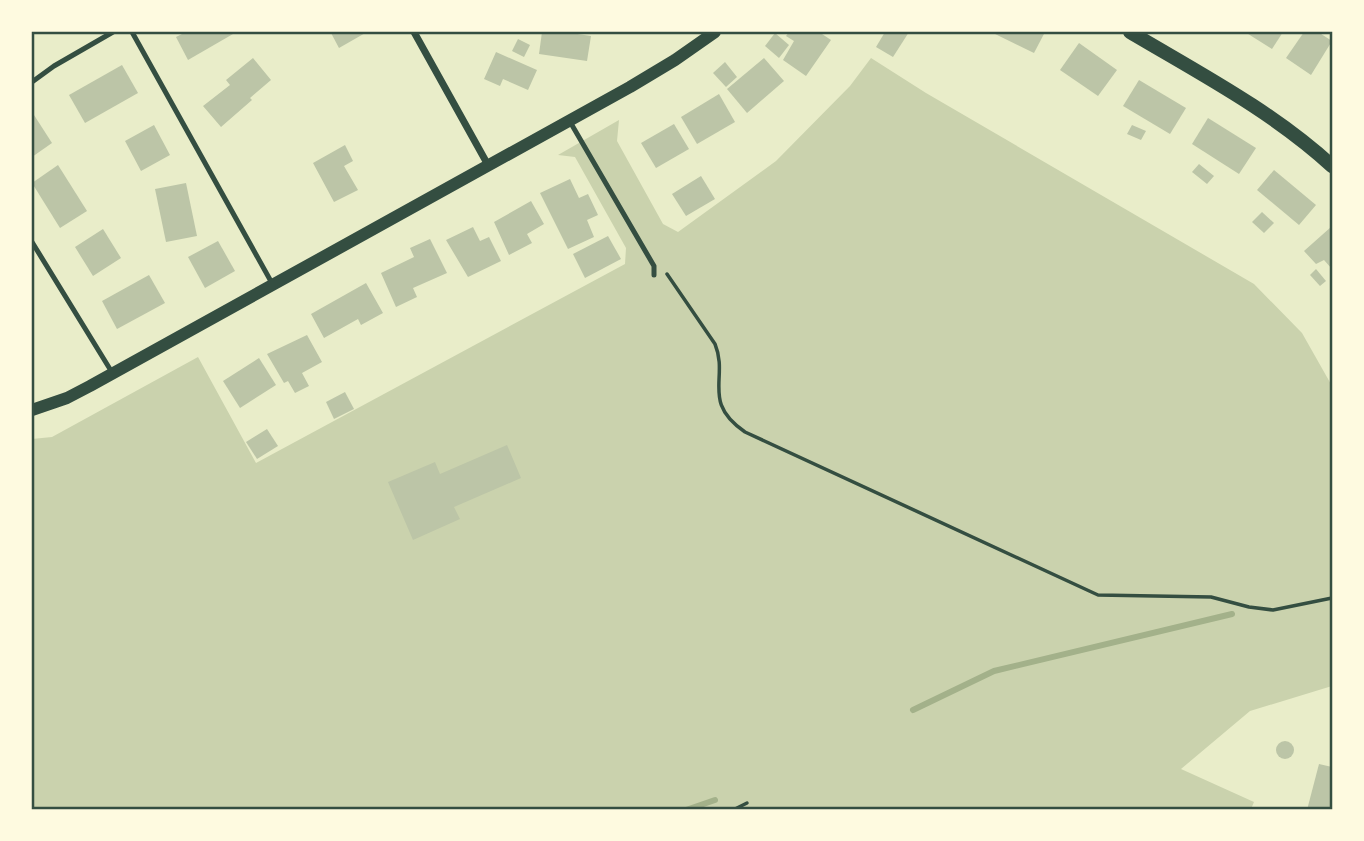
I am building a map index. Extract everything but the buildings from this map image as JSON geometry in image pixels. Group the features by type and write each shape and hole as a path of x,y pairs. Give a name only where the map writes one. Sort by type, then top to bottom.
{"main road":[{"path":"1130,32 1250,103 1294,134 1332,166"}],"street":[{"path":"414,32 488,165"},
{"path":"32,410 67,398 113,374 675,60 715,32"}],"lane":[{"path":"32,82 113,32"},
{"path":"132,32 273,285"},
{"path":"569,120 654,266 653,275"},
{"path":"32,242 113,374"}],"path":[{"path":"653,275 668,274 715,344 719,354 719,397 727,414 745,432 1098,595 1211,597 1273,610 1332,598"},
{"path":"733,810 747,803"}],"green space":[{"path":"871,58 926,93 1254,284 1302,333 1332,386 1332,686 1250,711 1181,769 1254,802 1251,809 32,810 32,439 52,437 198,357 256,463 625,264 626,248 575,157 558,155 619,120 617,141 663,224 678,232 776,161 850,86"}],"waterway":[{"path":"913,710 994,671 1232,614"},
{"path":"686,810 715,800"},
{"path":"436,810 520,810"}]}
